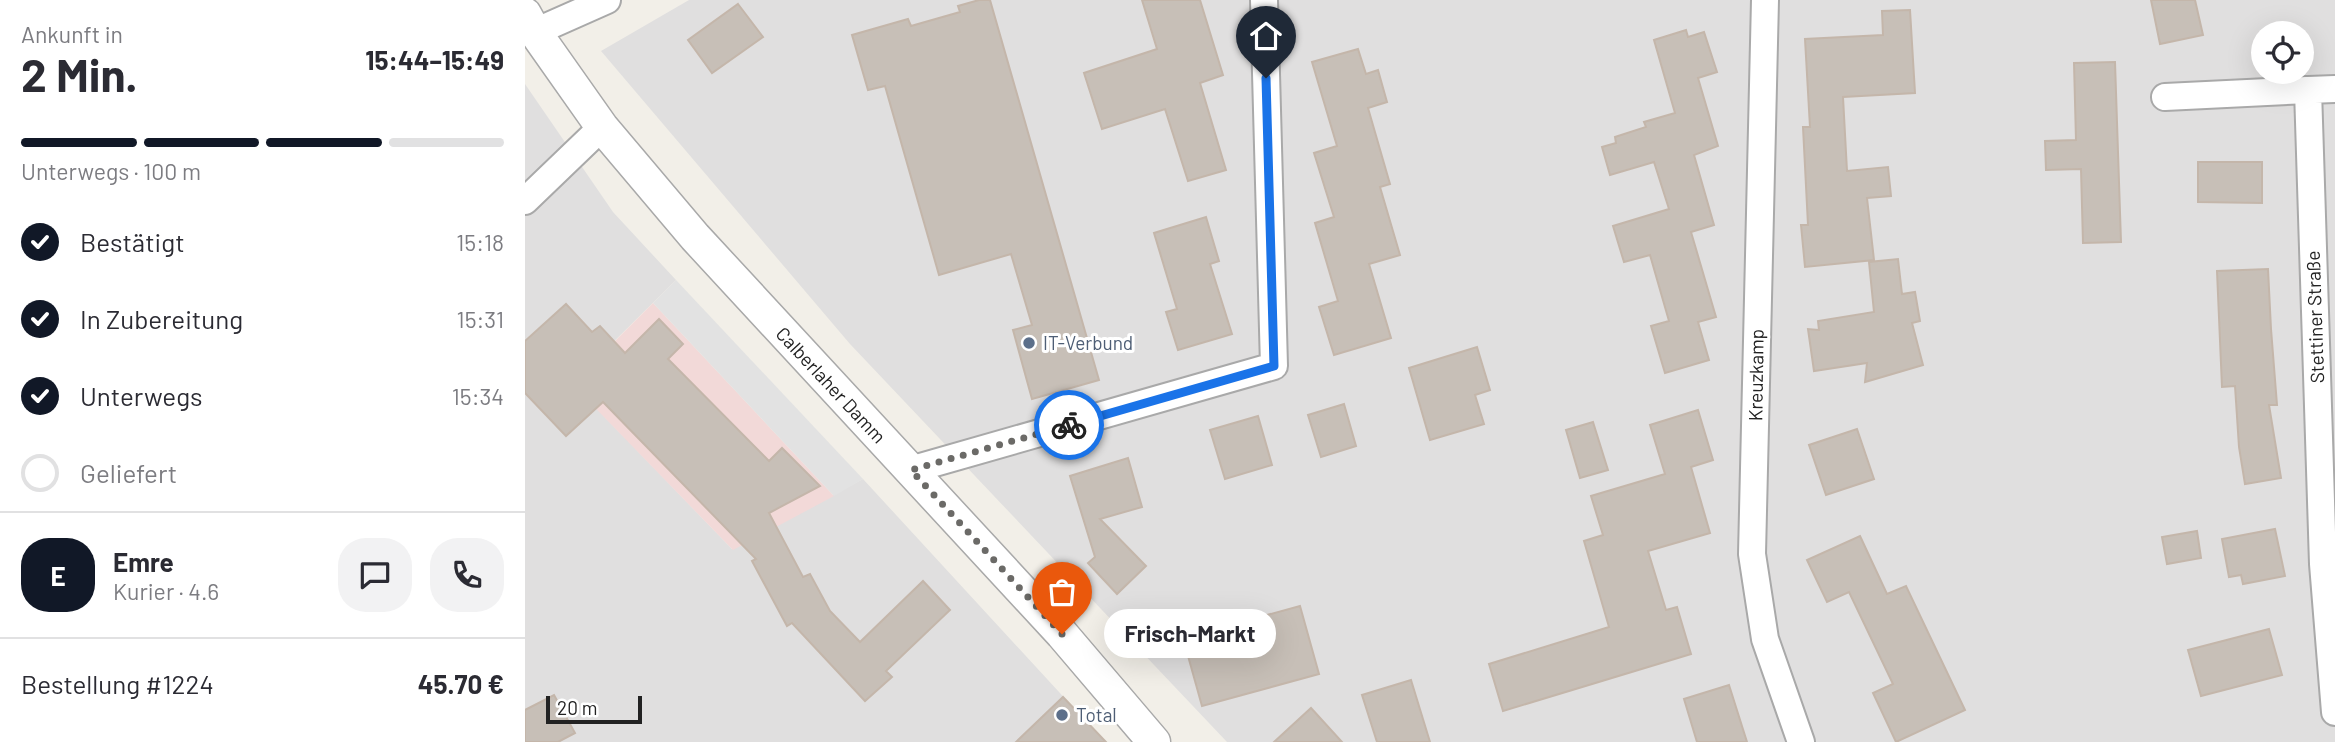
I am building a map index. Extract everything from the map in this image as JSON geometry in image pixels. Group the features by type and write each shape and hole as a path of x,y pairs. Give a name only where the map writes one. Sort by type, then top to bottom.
{"street":[{"path":"530,23 607,0"},
{"path":"911,470 1274,366 1263,0"},
{"name":"Kreuzkamp","path":"1765,0 1752,554 1765,639 1801,742"},
{"name":"Calberlaher Damm","path":"530,23 601,127 695,237 1062,634 1154,742"},
{"path":"2165,97 2335,89"},
{"name":"Stettiner Straße","path":"2308,90 2323,564 2335,712"},
{"path":"525,201 601,127"}],"shaded area":[{"path":"689,0 2335,0 2335,742 1227,742 850,344 601,51"},
{"path":"525,84 613,212 676,280 572,383 732,549 863,479 1105,742 525,742"},
{"path":"676,280 863,479 834,496 653,303"},
{"path":"653,303 834,496 733,550 572,384"}],"building":[{"path":"990,0 1099,380 1032,399 1013,330 1032,325 1011,254 939,275 885,86 868,90 852,35 908,19 911,26 960,12 958,6"},
{"path":"1142,0 1200,0 1223,75 1200,83 1226,170 1188,181 1165,109 1102,129 1084,73 1157,49"},
{"path":"2151,0 2195,0 2203,35 2160,44"},
{"path":"738,4 763,37 712,73 688,40"},
{"path":"1910,10 1915,93 1843,97 1847,171 1888,167 1891,196 1867,198 1874,260 1805,267 1801,225 1808,225 1803,127 1810,127 1805,39 1883,35 1882,11"},
{"path":"1686,30 1688,37 1704,32 1717,72 1698,78 1718,146 1694,155 1714,225 1691,232 1716,317 1698,322 1709,360 1665,373 1651,326 1669,321 1650,255 1624,262 1613,226 1669,209 1654,162 1610,175 1602,147 1616,143 1615,137 1646,127 1644,122 1675,113 1654,40"},
{"path":"1358,49 1366,74 1378,70 1387,102 1368,108 1390,184 1380,187 1400,255 1369,264 1391,338 1334,355 1319,307 1338,301 1315,223 1334,217 1314,153 1337,146 1312,62"},
{"path":"2115,62 2121,242 2083,243 2081,169 2046,170 2045,141 2076,140 2074,63"},
{"path":"2198,162 2262,162 2262,203 2198,202"},
{"path":"1206,217 1219,261 1210,264 1232,334 1178,350 1166,312 1177,309 1154,233"},
{"path":"1898,259 1902,294 1915,292 1920,321 1912,323 1923,365 1865,382 1867,363 1814,371 1808,329 1819,330 1818,321 1874,312 1869,262"},
{"path":"2268,269 2277,405 2269,405 2281,478 2245,484 2239,447 2235,386 2222,387 2217,271"},
{"path":"566,304 592,332 600,326 625,353 659,319 683,344 668,359 769,461 782,448 820,486 769,513 803,577 810,574 830,611 860,642 923,581 950,610 886,671 892,677 865,701 792,623 787,626 752,561 756,559 603,402 566,436 525,393 525,341"},
{"path":"1477,347 1490,390 1475,395 1484,424 1430,440 1409,368"},
{"path":"1344,404 1356,446 1321,457 1308,415"},
{"path":"1698,410 1713,460 1691,467 1710,533 1648,551 1666,610 1677,607 1691,654 1503,711 1489,664 1609,627 1584,541 1603,535 1591,496 1665,474 1650,425"},
{"path":"1258,416 1272,465 1225,479 1210,430"},
{"path":"1593,422 1608,470 1580,478 1566,430"},
{"path":"1857,429 1874,479 1826,495 1809,445"},
{"path":"1128,458 1142,507 1100,519 1146,566 1117,594 1088,563 1095,557 1070,476"},
{"path":"2275,529 2285,576 2243,584 2241,575 2229,577 2222,539"},
{"path":"2197,531 2201,558 2167,564 2162,537"},
{"path":"1860,536 1887,594 1906,586 1965,710 1896,742 1873,693 1893,684 1849,592 1827,602 1807,560"},
{"path":"1300,606 1319,674 1202,706 1183,638"},
{"path":"2269,629 2282,675 2201,696 2188,650"},
{"path":"1411,680 1430,742 1377,742 1362,695"},
{"path":"1729,685 1747,742 1697,742 1684,699"},
{"path":"554,695 575,733 558,742 525,742 525,710"},
{"name":"Total","path":"1063,697 1106,742 1016,742"},
{"path":"1311,708 1342,742 1274,742"}],"way so far":[{"path":"1062,634 911,470 1069,425"}],"place":[{"name":"IT-Verbund","path":"1029,343"},
{"name":"Frisch-Markt","path":"1062,634"},
{"name":"Total","path":"1062,715"}],"route":[{"path":"1069,425 1274,366 1266,78"}]}
